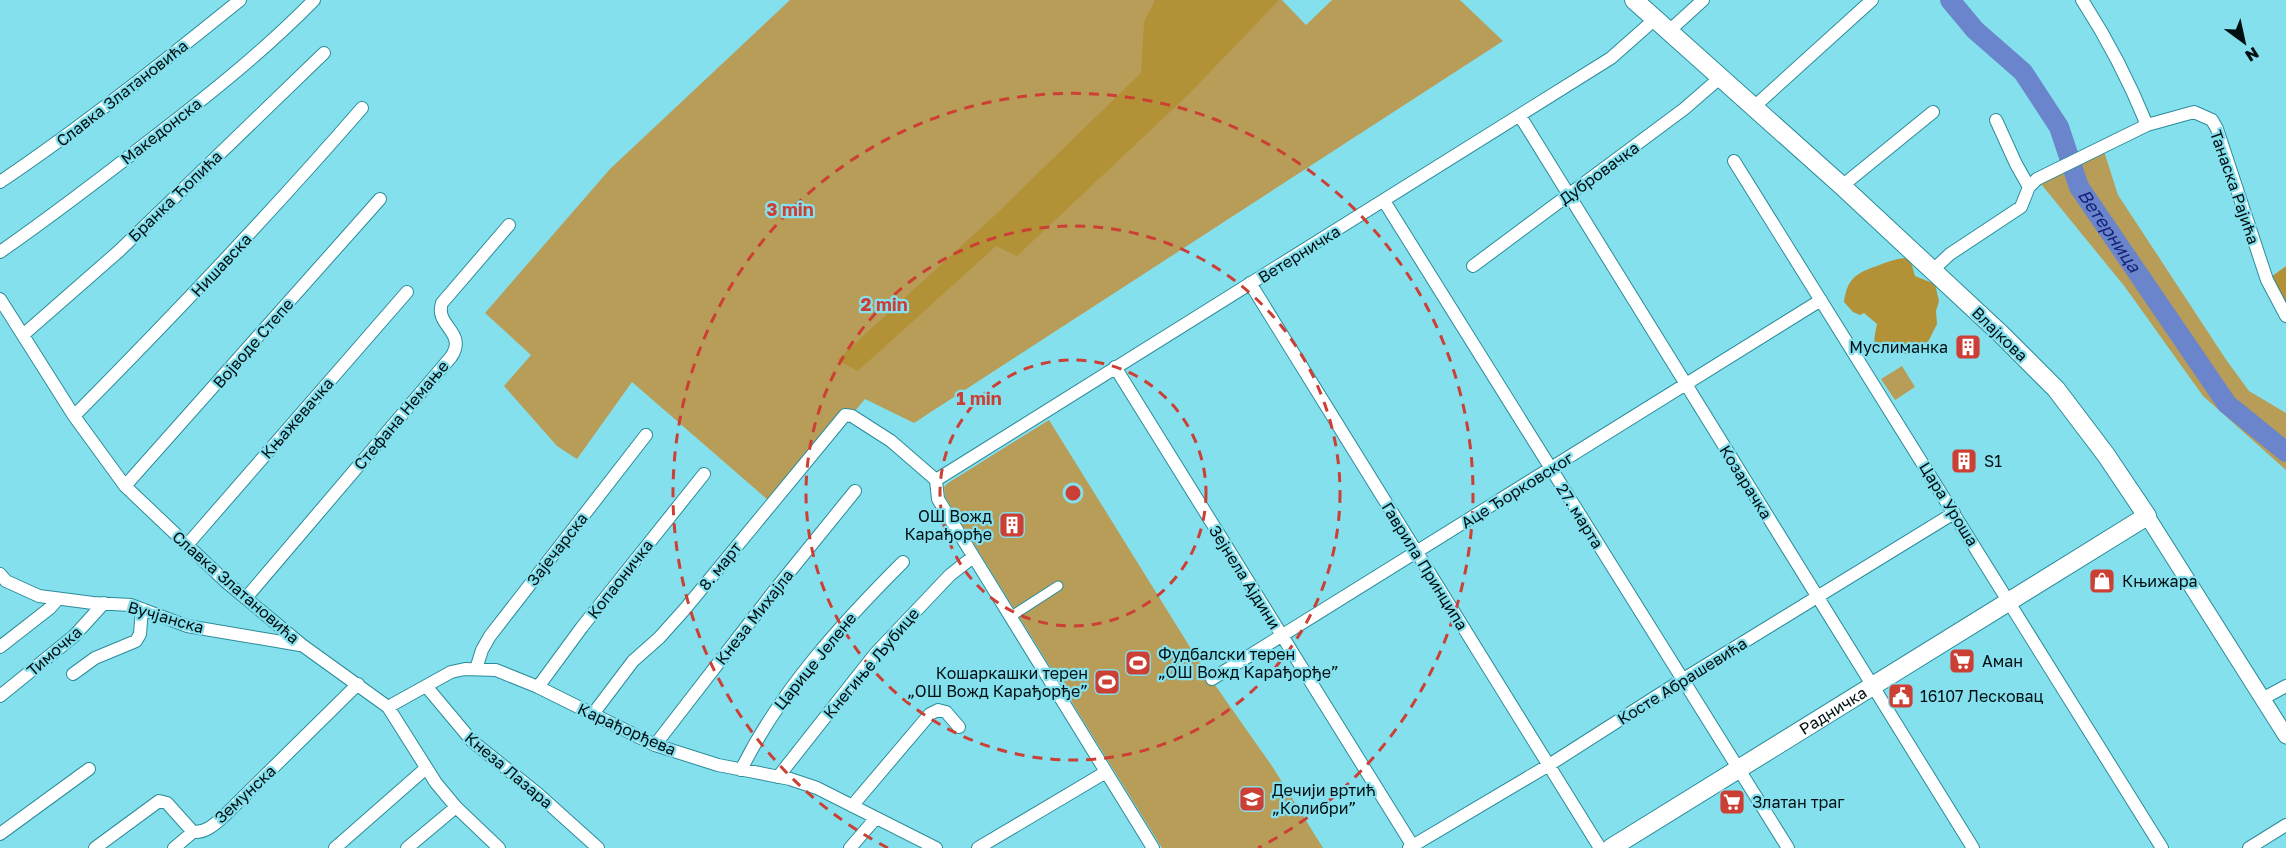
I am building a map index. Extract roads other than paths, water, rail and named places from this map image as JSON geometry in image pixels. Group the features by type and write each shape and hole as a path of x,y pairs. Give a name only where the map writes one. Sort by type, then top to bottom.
{"main road":[{"name":"Влајкова","path":"1634,0 1722,76 1842,186 2056,389 2106,455 2147,516"},
{"name":"Радничка","path":"1611,848 2147,516"}],"street":[{"name":"Славка Златановића","path":"0,182 52,147 240,0"},
{"name":"Македонска","path":"0,252 62,208 196,104 274,40 314,0"},
{"name":"Ветерничка","path":"936,480 1703,0"},
{"path":"1755,106 1872,0"},
{"path":"2082,0 2104,35 2131,87 2147,125"},
{"name":"Бранка Ћопића","path":"23,335 119,251 324,53"},
{"name":"Дубровачка","path":"1473,266 1684,109 1722,76"},
{"name":"Нишавска","path":"74,416 171,318 292,189 362,108"},
{"path":"1842,186 1933,112"},
{"name":"Танаска Рајића","path":"2033,183 2147,125 2194,112 2212,120 2224,146 2268,280 2286,316"},
{"name":"Козарачка","path":"1520,116 1973,848"},
{"path":"1933,270 1950,254 2021,207 2033,183 2016,164 1996,120"},
{"name":"Цара Уроша","path":"1734,161 2162,848"},
{"name":"Војводе Степе","path":"125,486 380,199"},
{"name":"27. марта","path":"1384,201 1788,848"},
{"name":"Стефана Немање","path":"246,598 451,357 455,351 456,340 440,314 442,303 509,225"},
{"name":"Гаврила Принципа","path":"1250,284 1600,848"},
{"name":"Књажевачка","path":"187,545 406,292"},
{"name":"Славка Златановића","path":"0,299 74,416 125,486 246,598 302,645 388,707 425,769 456,807 499,848"},
{"name":"Аце Ђорковског","path":"1212,679 1821,300"},
{"name":"Зејнела Ајдини","path":"1115,367 1412,847"},
{"name":"8. март","path":"593,714 633,661 659,638 685,609 845,415 852,416 891,441 936,480"},
{"name":"Зајечарска","path":"476,669 482,650 490,636 646,435"},
{"name":"Копаоничка","path":"538,687 582,627 704,474"},
{"path":"936,480 938,499 1153,848"},
{"name":"Кнеза Михајла","path":"655,745 855,491"},
{"name":"Косте Абрашевића","path":"1412,847 1549,765 1682,680 1954,513"},
{"name":"Влајкова","path":"2147,516 2286,736"},
{"name":"Кнегиње Љубице","path":"777,777 875,654 950,575 973,558"},
{"name":"Царице Јелене","path":"741,770 769,718 794,685 868,597 903,562"},
{"name":"Вучјанска","path":"0,574 6,580 39,596 57,600 131,605 188,626 302,645"},
{"path":"1010,617 1058,586"},
{"path":"0,647 57,600"},
{"name":"Тимочка","path":"0,696 75,636 104,603"},
{"name":"Тимочка","path":"73,674 94,658 136,641 140,634 142,609"},
{"name":"Карађорђева","path":"388,707 450,672 476,669 496,670 538,687 655,745 718,765 817,788 931,847"},
{"name":"Земунска","path":"174,848 193,832 200,832 223,817 358,684"},
{"name":"Кнеза Лазара","path":"426,686 472,741 538,794 598,848"},
{"path":"2262,699 2286,686"},
{"path":"852,806 930,714 938,710 946,712 959,727"},
{"path":"0,834 89,769"},
{"path":"335,848 425,769"},
{"path":"978,848 1106,772"},
{"path":"95,848 159,801 167,803 193,832"},
{"path":"407,848 456,807"},
{"path":"850,848 876,818"},
{"path":"2249,848 2286,825"}],"waterway":[{"name":"Ветерница","path":"1950,0 1975,30 2023,72 2059,127 2079,187 2227,404 2286,452"}],"place":[{"name":"Муслиманка","path":"1968,347"},
{"name":"S1","path":"1964,461"},
{"name":"ОШ Вожд Карађорђе","path":"1012,525"},
{"name":"Књижара","path":"2102,581"},
{"name":"Аман","path":"1962,661"},
{"name":"Фудбалски терен „ОШ Вожд Карађорђе”","path":"1138,663"},
{"name":"Кошаркашки терен „ОШ Вожд Карађорђе”","path":"1107,682"},
{"name":"16107 Лесковац","path":"1901,696"},
{"name":"Дечији вртић „Колибри”","path":"1252,799"},
{"name":"Златан траг","path":"1732,802"}]}
